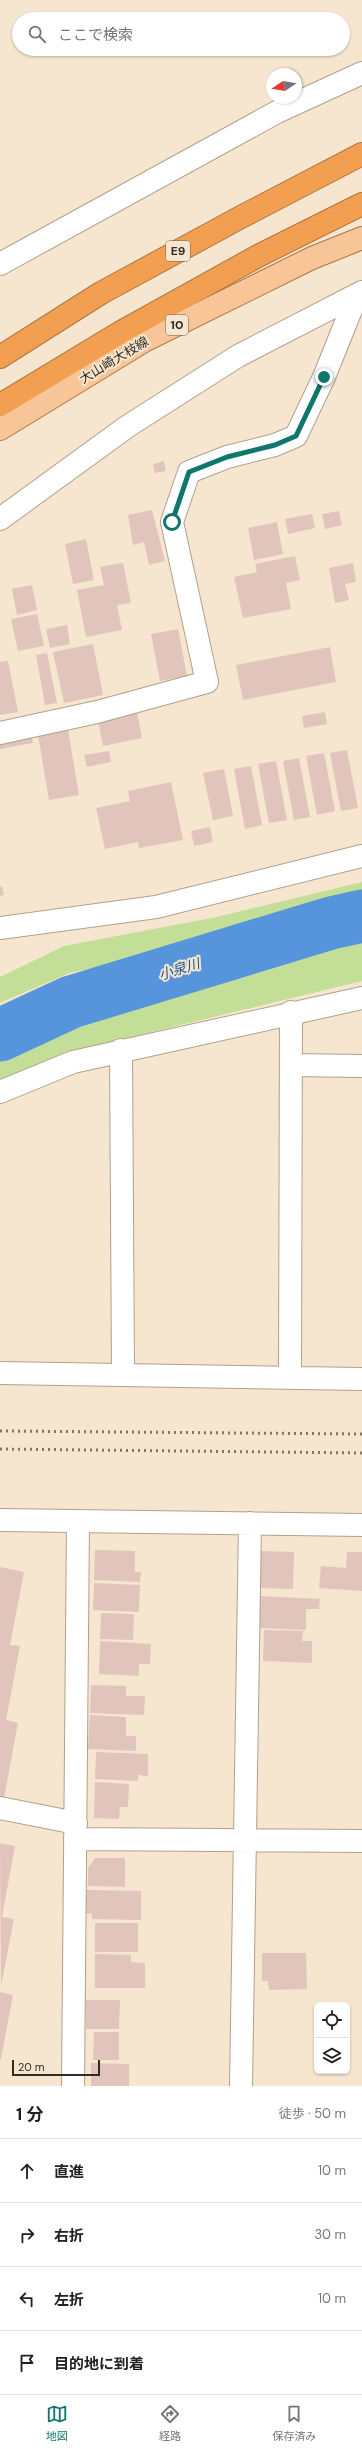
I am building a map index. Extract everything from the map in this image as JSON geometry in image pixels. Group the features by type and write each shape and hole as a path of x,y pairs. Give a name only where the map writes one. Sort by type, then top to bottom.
{"highway":[{"name":"E9","path":"0,357 101,293 241,217 362,154"},
{"path":"0,405 121,332 258,256 362,204"}],"main road":[{"name":"大山崎大枝線","path":"0,429 144,341 312,258 362,238"}],"street":[{"path":"0,264 277,112 362,73"},
{"path":"0,519 128,426 238,356 360,293"},
{"path":"0,732 97,712 207,682 172,522 189,472 227,457 275,445 296,436 324,377 360,293"},
{"path":"0,928 156,907 362,856"},
{"path":"0,1092 73,1062 291,1012 362,998"},
{"path":"290,1378 291,1012"},
{"path":"120,1050 123,1375"},
{"path":"291,1065 362,1066"},
{"path":"0,1373 362,1378"},
{"path":"0,1520 362,1525"},
{"path":"73,2086 78,1521"},
{"path":"241,2086 250,1523"},
{"path":"0,1808 75,1831 244,1840 362,1841"}],"green space":[{"path":"362,882 362,904 246,937 69,973 0,1003 0,977 64,946 217,917"},
{"path":"362,934 362,981 73,1051 0,1083 0,1045 75,1012 167,980 234,969 313,946"}],"building":[{"path":"164,461 166,471 155,473 153,464"},
{"path":"152,510 165,561 149,565 144,542 133,545 128,515"},
{"path":"339,511 342,525 325,529 322,514"},
{"path":"312,514 315,528 288,534 285,519"},
{"path":"277,522 283,554 254,560 248,528"},
{"path":"86,539 94,580 73,584 65,544"},
{"path":"295,556 300,580 286,583 291,609 243,618 234,577 257,572 255,564"},
{"path":"123,563 131,603 117,605 122,630 86,637 77,590 104,585 100,567"},
{"path":"353,563 356,582 345,584 349,600 335,603 329,568"},
{"path":"32,585 37,610 17,615 12,589"},
{"path":"37,614 44,646 18,651 11,619"},
{"path":"67,625 70,644 50,648 46,629"},
{"path":"178,629 187,676 160,681 151,634"},
{"path":"93,644 103,695 64,703 53,652"},
{"path":"330,647 336,682 243,700 236,665"},
{"path":"47,653 57,703 45,705 36,655"},
{"path":"8,661 18,712 0,715 0,662"},
{"path":"137,712 142,738 103,746 98,720"},
{"path":"325,712 327,724 304,728 302,716"},
{"path":"30,729 33,743 0,749 0,735"},
{"path":"68,730 79,795 49,800 38,735"},
{"path":"347,750 358,808 341,811 330,753"},
{"path":"109,751 111,762 87,767 84,755"},
{"path":"324,753 335,811 317,815 306,756"},
{"path":"299,758 310,817 294,820 283,761"},
{"path":"276,761 287,820 269,823 258,764"},
{"path":"251,766 262,825 245,829 234,769"},
{"path":"224,769 233,816 213,820 203,773"},
{"path":"171,782 183,840 139,848 138,842 105,849 96,808 130,801 128,791"},
{"path":"210,827 213,842 194,846 191,831"},
{"path":"2,886 4,895 0,896 0,887"},
{"path":"95,1550 135,1551 135,1572 141,1572 140,1582 94,1580"},
{"path":"258,1551 294,1552 293,1589 257,1588"},
{"path":"347,1552 362,1552 362,1591 319,1588 321,1566 346,1568"},
{"path":"0,1567 24,1572 10,1645 20,1646 6,1720 18,1723 4,1798 0,1797"},
{"path":"94,1583 140,1585 139,1612 93,1610"},
{"path":"260,1596 320,1599 319,1609 306,1609 306,1630 258,1628"},
{"path":"101,1613 134,1614 133,1640 100,1639"},
{"path":"264,1630 303,1631 302,1641 312,1641 312,1663 263,1661"},
{"path":"100,1641 151,1644 150,1664 139,1664 139,1676 99,1674"},
{"path":"91,1685 126,1686 126,1696 145,1696 144,1715 90,1713"},
{"path":"90,1715 126,1717 126,1736 136,1736 136,1751 88,1749"},
{"path":"96,1752 148,1754 148,1776 138,1775 138,1781 95,1779"},
{"path":"95,1782 129,1784 128,1807 120,1807 119,1819 94,1818"},
{"path":"0,1843 15,1846 2,1917 14,1919 1,1986"},
{"path":"95,1858 125,1858 125,1887 88,1886 88,1868"},
{"path":"86,1890 141,1891 141,1920 92,1919 92,1914 86,1913"},
{"path":"95,1923 138,1923 138,1952 95,1952"},
{"path":"262,1953 306,1953 307,1989 269,1990 268,1981 262,1981"},
{"path":"95,1954 131,1955 131,1962 145,1963 145,1988 95,1988"},
{"path":"0,1992 13,1995 1,2059 0,2059"},
{"path":"86,2000 120,2000 119,2029 86,2029"},
{"path":"94,2032 119,2032 119,2060 93,2060"},
{"path":"91,2063 129,2064 129,2086 91,2086"}],"waterway":[{"name":"小泉川","path":"0,1035 71,1002 331,923 362,916"}],"railway":[{"path":"0,1431 362,1434"},
{"path":"0,1449 362,1453"}],"route":[{"path":"172,522 189,472 227,457 275,445 296,436 324,377"}]}
